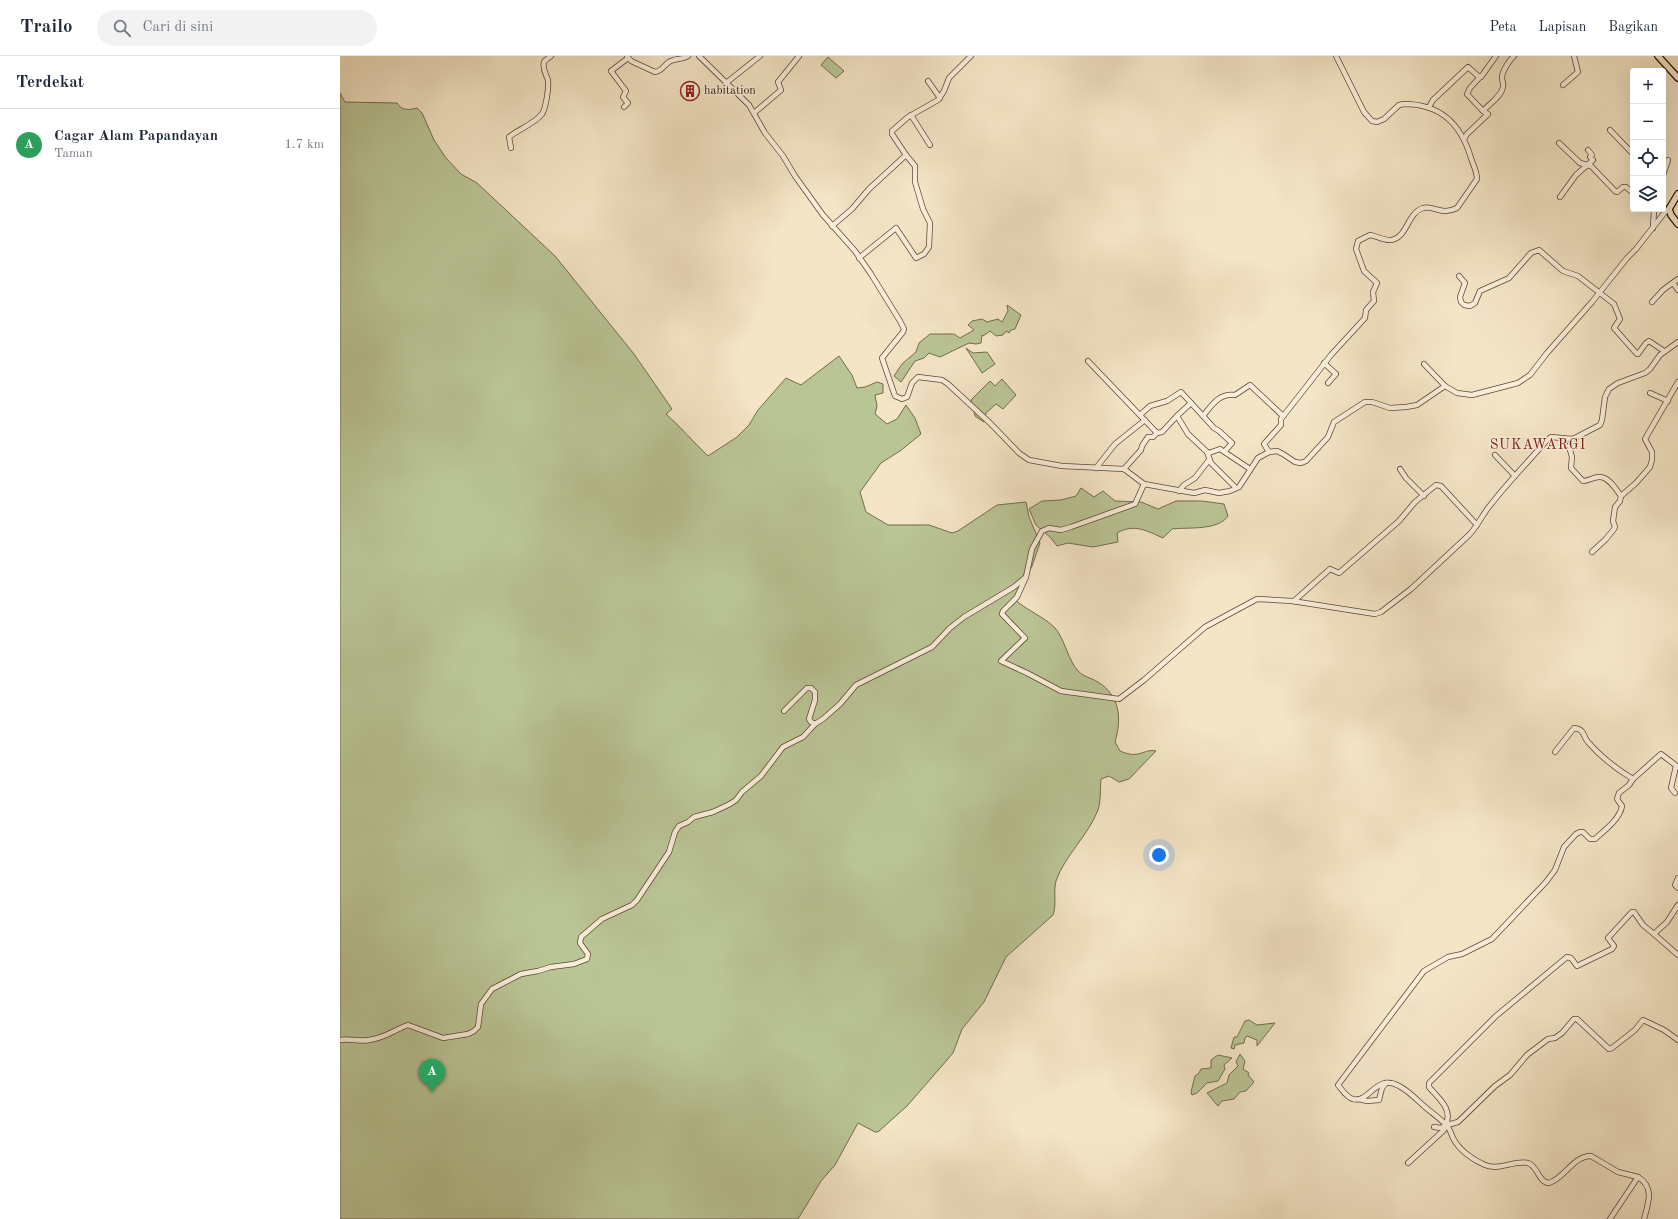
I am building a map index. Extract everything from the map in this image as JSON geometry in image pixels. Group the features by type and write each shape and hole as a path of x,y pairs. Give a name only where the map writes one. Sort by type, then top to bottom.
{"main road":[{"path":"1658,56 1678,78"},
{"path":"1666,209 1678,194"},
{"path":"1666,211 1678,224"}],"street":[{"path":"511,148 509,137 534,121 543,112 548,84 544,69 544,62 551,56"},
{"path":"624,107 628,103 623,96 626,91 612,70 628,57 631,61 655,72 659,71 668,62 683,60 688,56"},
{"path":"699,56 749,105 765,133 783,156 795,176 832,226 871,274 904,328 901,336 882,358 895,396 902,399 906,398 912,383 918,377 942,380 971,404 1014,449 1027,459 1062,466 1124,469 1144,484 1194,493 1205,490 1219,493 1239,487 1258,458 1269,452 1277,451 1295,462 1301,463 1306,460 1328,437 1334,422 1366,402 1372,402 1390,408 1406,407 1417,404 1446,386"},
{"path":"726,83 760,56"},
{"path":"754,114 781,90 778,82 799,56"},
{"path":"859,258 896,228 916,258 924,254 929,247 929,221 923,211 915,182 915,166 906,155 892,132 911,115 931,105 940,98 949,78 971,56"},
{"path":"1269,452 1264,444 1281,425 1281,419 1283,416 1324,363 1365,318 1366,310 1374,301 1373,292 1377,283 1364,271 1356,249 1358,241 1370,235 1390,240 1399,237 1410,218 1421,209 1427,208 1442,212 1457,208 1477,179 1476,170 1464,139 1458,130 1441,113 1429,107 1404,104 1399,105 1384,120 1377,122 1372,121 1364,112 1336,56"},
{"path":"1464,139 1467,134 1488,114 1483,111 1467,94 1470,88 1496,56"},
{"path":"1483,111 1492,103 1502,90 1504,86 1502,77 1509,62 1514,56"},
{"path":"1563,85 1578,72 1574,56"},
{"path":"1429,107 1433,100 1467,67 1480,77"},
{"path":"928,81 940,98"},
{"path":"911,115 930,145"},
{"path":"1610,130 1630,151"},
{"path":"1559,143 1580,162 1588,165 1615,192 1626,187 1630,190"},
{"path":"1560,197 1576,175 1592,160 1590,157 1592,155 1588,150"},
{"path":"832,226 852,209 869,189 906,155"},
{"path":"1666,166 1668,160"},
{"path":"1653,228 1654,212"},
{"path":"1424,364 1446,386 1457,393 1472,395 1518,383 1530,375 1653,228 1664,212"},
{"path":"1459,276 1465,283 1460,296 1461,302 1464,305 1470,306 1475,303 1480,291 1509,278 1529,255 1537,250 1541,251 1563,271 1578,276 1616,306 1620,319 1614,328 1632,350 1638,354 1649,341 1664,351"},
{"path":"1652,302 1663,290 1678,280"},
{"path":"1672,283 1678,290"},
{"path":"1621,496 1604,478 1598,477 1583,481 1570,466 1572,457 1569,446 1573,439 1602,422 1604,401 1609,389 1618,383 1645,373 1664,351 1678,342"},
{"path":"1088,361 1157,433"},
{"path":"1324,363 1336,374 1328,383"},
{"path":"1592,552 1614,529 1615,507 1620,501 1621,496 1636,483 1650,467 1652,452 1645,439 1678,382"},
{"path":"1203,416 1216,399 1230,394 1235,395 1249,386 1283,416"},
{"path":"1140,416 1149,407 1168,400 1181,392 1214,428 1232,443 1225,451"},
{"path":"1650,393 1668,401"},
{"path":"1124,469 1141,450 1148,438 1162,432 1176,416 1191,403"},
{"path":"1176,416 1188,434 1207,452 1209,460 1236,488"},
{"path":"1096,468 1115,444 1145,420"},
{"path":"1144,484 1135,504 1061,530 1049,528 1042,531 1032,549 1026,577 1017,597 1003,611 1002,614 1025,638 1001,661 1060,691 1119,699 1144,680 1205,627 1257,599 1294,601 1341,607 1371,614 1381,612 1411,589 1468,535 1477,525 1492,502 1547,440 1551,437 1573,439"},
{"path":"1207,452 1210,453 1219,449 1225,451 1250,469"},
{"path":"1495,455 1515,476"},
{"path":"1179,491 1184,485 1195,478 1209,460"},
{"path":"1400,469 1406,478 1424,496"},
{"path":"1294,601 1330,569 1332,568 1338,573 1340,572 1398,521 1413,503 1435,486 1439,485 1477,525"},
{"path":"340,1040 365,1041 377,1039 389,1035 408,1025 443,1038 468,1034 478,1027 481,1004 492,989 521,974 551,967 574,964 587,959 588,954 580,943 581,937 602,919 632,905 637,900 669,852 675,832 679,826 688,822 694,817 713,812 734,801 766,770 783,747 801,738 815,724 840,704 856,685 932,647 950,628 964,617 1014,587 1026,577"},
{"path":"784,711 807,688 811,688 815,692 815,696 809,719 815,724"},
{"path":"1555,752 1575,727 1585,733 1588,742 1615,766 1633,779"},
{"path":"1386,1083 1382,1088 1379,1100 1367,1101 1359,1099 1353,1100 1348,1097 1338,1085 1424,970 1448,957 1462,954 1492,938 1546,882 1555,870 1564,847 1576,834 1583,832 1592,840 1612,823 1622,808 1617,796 1633,779 1661,754 1677,767 1671,788 1676,793"},
{"path":"1678,878 1675,886 1678,888"},
{"path":"1654,934 1667,922 1678,905"},
{"path":"1408,1163 1443,1131 1447,1125 1449,1112 1429,1087 1429,1083 1496,1016 1568,957 1571,958 1577,966 1612,949 1614,946 1608,938 1633,912 1643,925 1678,955"},
{"path":"1434,1127 1441,1128 1458,1122 1495,1086 1510,1075 1524,1057 1548,1039 1555,1038 1562,1033 1574,1018 1577,1019 1609,1049 1634,1030 1643,1020 1664,1030 1678,1040"},
{"path":"1359,1099 1380,1084 1394,1084 1405,1090 1447,1125 1458,1145 1478,1162 1488,1166 1518,1163 1530,1164 1535,1168 1542,1180 1546,1183 1553,1182 1559,1178 1579,1160 1587,1156 1596,1158 1618,1172 1638,1177 1646,1183 1650,1194 1644,1219"},
{"path":"1610,1219 1638,1177"}],"green space":[{"path":"828,57 844,71 836,78 821,65"},
{"path":"340,93 345,102 397,103 399,106 406,109 417,108 422,113 434,140 446,158 461,174 477,183 555,256 634,354 672,409 666,414 708,456 737,437 749,425 758,410 786,378 801,385 839,356 852,375 857,388 865,387 877,382 883,384 883,393 875,395 877,406 875,414 887,424 897,419 906,405 915,418 921,434 900,451 881,463 860,492 866,512 888,525 929,525 952,533 958,531 997,505 1026,502 1029,517 1040,543 1032,566 1015,599 1055,628 1072,662 1079,672 1098,682 1111,694 1117,708 1118,724 1115,742 1120,751 1137,754 1148,751 1156,751 1129,779 1119,782 1109,776 1101,779 1098,810 1094,819 1065,863 1056,881 1055,907 1053,915 1006,957 984,1002 962,1029 953,1053 907,1106 878,1132 875,1132 858,1123 835,1165 821,1181 798,1219 340,1219"},
{"path":"1007,305 1021,315 1015,329 1011,330 1009,333 1006,331 1003,335 996,336 990,331 983,336 982,335 981,343 969,343 940,357 929,353 924,358 915,361 901,382 894,376 902,364 916,352 919,343 930,334 954,334 960,338 974,330 968,325 972,321 982,319 987,322 998,319 1002,322 1008,311"},
{"path":"966,348 973,353 987,352 995,364 982,373"},
{"path":"1002,379 1016,395 1003,409 996,404 986,413 984,422 975,416 971,400 990,381 995,386"},
{"path":"1081,488 1094,497 1103,491 1115,501 1141,502 1158,509 1176,501 1202,501 1224,504 1228,516 1223,521 1210,526 1172,529 1163,538 1135,528 1123,530 1117,533 1118,542 1093,547 1068,543 1057,546 1051,538 1036,525 1029,509 1042,501 1061,500 1076,496"},
{"path":"1249,1020 1257,1025 1275,1023 1257,1046 1257,1040 1247,1036 1244,1043 1235,1045 1234,1049 1231,1048 1234,1037 1237,1037 1245,1021"},
{"path":"1240,1054 1245,1061 1243,1069 1249,1073 1248,1075 1254,1082 1246,1091 1240,1092 1234,1099 1222,1101 1218,1106 1207,1093 1227,1083 1229,1075 1238,1066 1236,1062"},
{"path":"1218,1055 1232,1058 1224,1065 1225,1069 1218,1081 1207,1083 1197,1093 1192,1095 1191,1092 1195,1076 1201,1069 1211,1068 1211,1060"}],"place":[{"name":"habitation","path":"690,91"},
{"name":"Cagar Alam Papandayan","path":"432,1092"}],"district":[{"name":"SUKAWARGI","path":"1538,445"}]}
